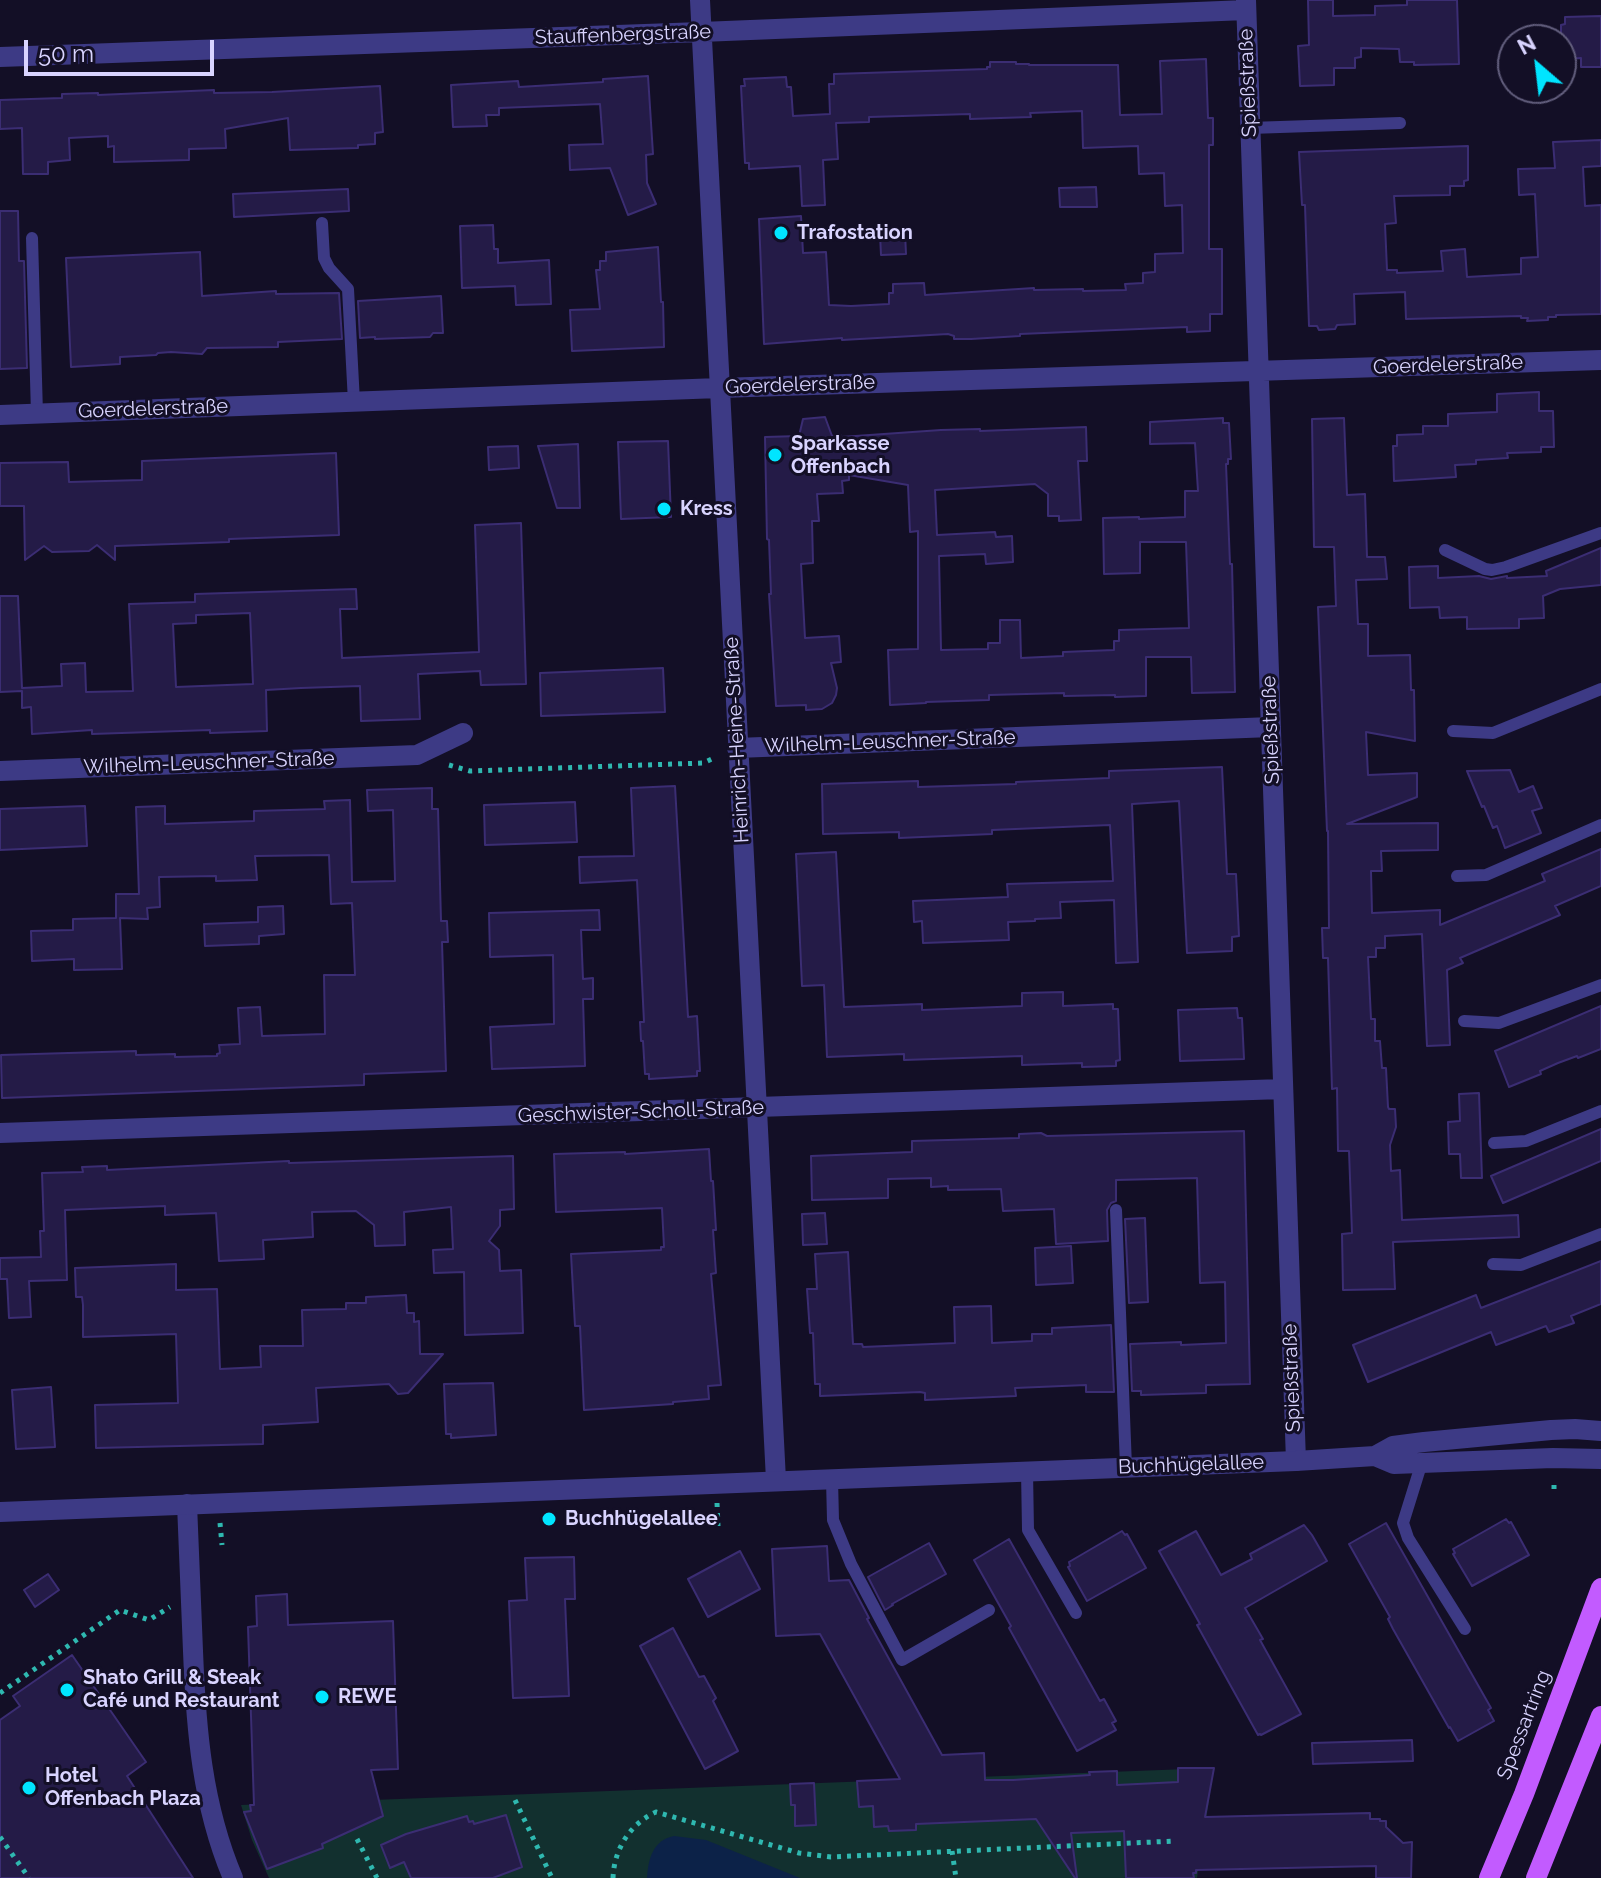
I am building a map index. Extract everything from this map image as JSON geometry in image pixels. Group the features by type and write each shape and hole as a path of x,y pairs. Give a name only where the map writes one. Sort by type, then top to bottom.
{"main road":[{"name":"Spessartring","path":"1489,1878 1601,1588"},
{"path":"1536,1878 1601,1716"}],"street":[{"name":"Heinrich-Heine-Straße","path":"700,0 776,1480"},
{"name":"Stauffenbergstraße","path":"0,57 701,32 1246,5"},
{"name":"Spießstraße","path":"1246,5 1296,1461"},
{"name":"Goerdelerstraße","path":"0,415 1601,360"},
{"name":"Wilhelm-Leuschner-Straße","path":"737,748 1271,727"},
{"name":"Wilhelm-Leuschner-Straße","path":"0,771 417,755 463,733"},
{"name":"Geschwister-Scholl-Straße","path":"0,1133 1282,1089"},
{"name":"Buchhügelallee","path":"0,1512 1296,1461 1375,1456 1393,1446 1424,1442 1551,1430 1601,1431"},
{"name":"Buchhügelallee","path":"1375,1456 1394,1464 1579,1457 1601,1459"},
{"path":"187,1504 196,1709 204,1783 214,1824 233,1878"}],"lane":[{"path":"1250,128 1400,123"},
{"path":"322,223 324,258 348,289 354,402"},
{"path":"32,238 37,414"},
{"path":"1445,550 1492,570 1601,533"},
{"path":"1453,731 1493,733 1601,689"},
{"path":"1457,876 1486,875 1601,825"},
{"path":"1464,1021 1499,1023 1601,985"},
{"path":"1494,1143 1526,1141 1601,1111"},
{"path":"1116,1210 1126,1467"},
{"path":"1493,1264 1521,1265 1601,1234"},
{"path":"1422,1462 1403,1523 1408,1538 1465,1629"},
{"path":"1027,1471 1028,1530 1076,1613"},
{"path":"832,1479 833,1520 851,1564 902,1660 989,1610"}],"path":[{"name":"Wilhelm-Leuschner-Straße","path":"417,755 470,771 703,763 737,748"},
{"path":"0,1693 120,1610 149,1620 190,1593"},
{"path":"515,1800 552,1878"},
{"path":"613,1878 615,1861 626,1837 635,1826 656,1812 799,1853 831,1857 1175,1841"},
{"path":"0,1837 29,1878"},
{"path":"357,1839 377,1878"},
{"path":"952,1851 956,1878"}],"green space":[{"path":"1214,1768 1197,1878 269,1878 241,1805"}],"water":[{"path":"674,1836 706,1840 800,1878 647,1878 656,1846"}],"building":[{"path":"1308,0 1333,0 1333,16 1375,15 1375,6 1407,5 1407,0 1457,0 1459,64 1414,65 1414,62 1400,62 1399,49 1361,48 1361,57 1355,58 1355,68 1334,68 1334,85 1300,86 1298,46 1309,45"},
{"path":"1601,16 1601,67 1581,67 1581,58 1577,58 1577,24 1565,24 1565,17"},
{"path":"1206,59 1208,118 1213,118 1213,145 1209,145 1209,249 1222,249 1222,314 1210,314 1210,331 1187,332 1187,327 971,339 954,339 948,334 764,344 759,219 801,216 803,253 826,252 829,305 851,306 889,304 893,284 924,283 925,295 1034,288 1126,290 1125,284 1143,283 1143,273 1155,272 1155,254 1183,253 1182,205 1165,206 1164,173 1139,174 1138,146 1083,148 1082,111 970,119 970,114 869,117 869,122 836,123 838,159 823,160 825,205 802,206 800,166 749,169 749,163 745,163 741,86 745,86 744,79 786,77 787,87 791,87 793,116 830,114 829,84 834,84 834,74 987,69 990,62 1118,65 1120,115 1162,114 1160,61"},
{"path":"648,76 653,154 646,155 647,183 656,204 628,215 610,168 570,170 569,145 603,144 600,104 499,108 499,115 486,115 487,126 453,127 451,85 518,81 519,87"},
{"path":"380,86 383,132 375,133 375,144 358,145 358,148 290,150 288,118 225,129 226,148 189,149 189,160 114,162 114,146 108,147 108,136 69,138 70,160 48,162 48,174 23,174 22,128 0,129 0,100 62,98 62,94 214,90 214,93 272,92"},
{"path":"1601,140 1601,166 1583,167 1585,206 1601,205 1601,314 1556,315 1548,317 1548,320 1527,321 1528,318 1521,316 1406,319 1405,292 1354,294 1355,324 1319,330 1317,326 1309,326 1305,205 1302,205 1299,152 1468,146 1468,180 1464,181 1464,186 1450,186 1450,195 1394,196 1396,223 1385,224 1387,270 1397,270 1397,273 1443,271 1441,251 1465,249 1467,277 1521,274 1521,258 1538,257 1535,194 1519,195 1518,169 1555,168 1553,142"},
{"path":"1096,187 1097,207 1060,207 1059,188"},
{"path":"348,189 349,211 234,217 233,194"},
{"path":"0,211 18,211 19,261 24,261 27,368 0,369"},
{"path":"493,225 498,263 549,260 551,304 516,305 515,286 462,288 460,226"},
{"path":"905,233 906,254 881,255 880,234"},
{"path":"658,247 664,347 572,351 570,310 600,309 596,270 600,270 600,261 606,261 606,252"},
{"path":"200,252 202,296 276,291 276,294 339,293 342,339 278,342 278,347 207,348 202,354 158,353 120,357 120,364 71,367 66,258"},
{"path":"441,296 443,333 433,333 430,337 360,338 358,301"},
{"path":"1539,392 1539,411 1553,411 1554,447 1541,447 1541,452 1507,453 1508,458 1476,460 1476,464 1455,465 1456,477 1394,481 1393,446 1397,446 1397,435 1423,434 1423,426 1448,426 1448,414 1497,412 1497,394"},
{"path":"825,417 832,436 841,437 941,430 1086,427 1087,461 1078,461 1081,520 1059,521 1059,516 1048,516 1048,494 1035,484 935,490 937,535 995,532 996,537 1012,536 1013,562 986,564 985,554 939,556 941,650 988,649 988,643 1000,643 1000,620 1020,620 1021,658 1114,650 1114,641 1119,641 1119,630 1189,628 1186,542 1140,542 1140,573 1104,574 1103,518 1185,517 1185,491 1198,491 1195,443 1150,444 1150,422 1223,418 1223,423 1229,423 1231,459 1226,464 1235,692 1192,693 1191,657 1146,657 1146,696 1064,696 1064,693 989,695 989,700 890,705 888,650 918,649 918,531 910,532 908,485 849,475 849,480 842,481 843,493 817,494 819,521 812,521 813,563 801,564 805,638 839,636 841,662 831,663 836,695 832,703 822,709 806,710 806,705 776,706 769,594 765,437 799,436 803,419"},
{"path":"1344,418 1347,495 1365,494 1367,557 1385,557 1387,579 1356,580 1358,624 1368,624 1368,656 1410,655 1411,690 1414,690 1415,741 1366,732 1368,775 1417,773 1417,797 1347,824 1438,823 1438,850 1381,851 1382,871 1371,871 1372,913 1440,910 1440,925 1545,881 1542,874 1601,849 1601,886 1555,906 1560,915 1460,958 1463,963 1447,970 1450,1045 1427,1046 1422,934 1385,936 1385,948 1376,948 1376,957 1368,957 1371,1019 1375,1019 1375,1041 1380,1041 1382,1068 1386,1068 1388,1107 1395,1109 1396,1127 1390,1145 1391,1171 1400,1170 1402,1220 1518,1215 1519,1237 1393,1242 1395,1289 1343,1290 1342,1234 1352,1233 1349,1151 1338,1151 1337,1088 1332,1089 1328,958 1323,958 1322,928 1329,928 1328,831 1318,607 1336,606 1334,547 1314,547 1312,419"},
{"path":"668,441 671,517 621,519 618,442"},
{"path":"578,444 580,508 557,508 538,446"},
{"path":"518,446 519,468 489,470 488,447"},
{"path":"336,453 339,535 115,546 115,560 97,545 89,551 52,552 44,546 25,560 24,506 0,506 0,463 68,462 69,482 142,480 142,461"},
{"path":"521,523 526,684 481,685 480,671 418,674 420,719 361,721 360,686 266,690 267,731 210,733 210,730 92,734 92,730 32,734 31,707 22,708 22,691 0,692 0,596 18,596 22,688 62,686 61,664 85,663 86,692 133,691 129,604 195,602 195,594 356,589 357,609 340,609 342,658 479,652 475,525","holes":["250,613 253,684 176,687 173,624 196,623 196,615"]},
{"path":"1601,548 1601,585 1560,589 1543,596 1544,618 1519,619 1519,628 1467,629 1467,617 1440,618 1439,607 1410,608 1409,567 1438,566 1438,578 1547,576 1546,571"},
{"path":"663,668 665,712 541,716 540,673"},
{"path":"1222,767 1227,874 1236,874 1239,936 1232,937 1232,951 1187,953 1179,801 1132,804 1138,962 1116,963 1114,900 1060,902 1061,918 1008,922 1009,940 923,943 922,921 914,922 913,901 1008,897 1007,884 1113,881 1110,825 899,838 899,832 823,834 822,784 918,781 918,787 1016,784 1109,778 1109,771"},
{"path":"1510,770 1519,792 1533,786 1542,808 1532,811 1541,833 1505,848 1497,826 1493,828 1467,771"},
{"path":"675,786 688,1017 697,1016 700,1071 697,1071 697,1076 649,1079 649,1074 645,1074 641,1041 640,1022 644,1022 637,880 580,883 579,857 634,856 631,788"},
{"path":"432,788 432,809 438,809 441,921 447,921 448,942 442,942 446,1071 364,1074 364,1085 2,1098 1,1055 136,1051 136,1055 217,1056 220,1053 219,1045 240,1044 238,1008 260,1007 262,1036 325,1034 324,975 355,975 352,903 331,904 329,855 255,856 257,880 216,881 216,876 159,877 160,907 147,908 148,919 120,918 122,969 74,970 74,959 32,961 31,931 73,930 73,919 116,918 116,894 139,894 136,807 165,806 165,824 254,821 254,811 325,809 324,801 350,800 352,882 395,881 393,810 368,811 367,790"},
{"path":"575,802 577,842 485,845 484,805"},
{"path":"85,806 87,846 0,850 0,809"},
{"path":"836,852 844,1007 922,1004 922,1010 1022,1006 1022,993 1063,992 1063,1006 1113,1004 1113,1009 1118,1009 1120,1060 1116,1061 1116,1066 1082,1067 1082,1063 1022,1065 1022,1056 904,1060 904,1054 827,1057 824,985 802,986 796,854"},
{"path":"283,906 284,934 259,936 259,944 205,946 204,924 258,922 258,907"},
{"path":"599,910 600,930 581,930 583,979 593,978 593,999 583,999 585,1066 492,1069 490,1027 554,1024 553,955 490,957 489,913"},
{"path":"1601,1006 1601,1049 1558,1063 1540,1071 1541,1074 1509,1087 1495,1051"},
{"path":"1237,1008 1238,1018 1242,1018 1244,1059 1180,1061 1178,1010"},
{"path":"1479,1093 1482,1178 1461,1178 1460,1154 1449,1154 1448,1122 1460,1121 1459,1094"},
{"path":"1601,1129 1601,1161 1503,1203 1491,1176"},
{"path":"1244,1131 1250,1384 1206,1385 1206,1393 1141,1395 1141,1391 1132,1391 1130,1344 1226,1343 1225,1282 1200,1283 1197,1178 1116,1180 1116,1201 1107,1210 1108,1241 1056,1244 1054,1209 1003,1211 1001,1189 948,1190 948,1186 931,1187 931,1178 888,1179 888,1198 812,1200 811,1156 912,1152 912,1141 1019,1138 1019,1134"},
{"path":"709,1149 716,1230 713,1230 716,1273 711,1274 721,1385 708,1386 709,1399 584,1410 580,1326 575,1326 571,1254 661,1250 664,1247 662,1208 556,1212 554,1154"},
{"path":"513,1156 514,1209 500,1210 500,1226 489,1241 499,1250 500,1271 521,1270 523,1333 465,1335 464,1272 434,1273 433,1250 453,1249 451,1207 404,1212 405,1245 375,1246 374,1225 356,1211 312,1212 313,1237 263,1240 264,1259 219,1261 216,1213 165,1215 165,1206 65,1210 67,1280 29,1281 31,1317 9,1318 7,1279 0,1279 0,1258 41,1257 40,1231 44,1231 42,1173 83,1172 82,1167 107,1166 107,1170 289,1161"},
{"path":"825,1213 827,1244 803,1245 802,1214"},
{"path":"1145,1218 1148,1302 1129,1303 1125,1219"},
{"path":"1071,1246 1073,1283 1036,1285 1035,1248"},
{"path":"848,1252 853,1344 862,1344 863,1347 955,1343 954,1307 991,1306 992,1343 1032,1341 1032,1334 1052,1334 1052,1328 1111,1325 1114,1392 1086,1392 1086,1385 1015,1388 1016,1396 925,1400 925,1393 920,1392 820,1396 820,1384 815,1384 807,1289 817,1289 815,1254"},
{"path":"1601,1261 1601,1304 1571,1316 1574,1323 1549,1332 1546,1326 1496,1345 1491,1332 1368,1382 1353,1345 1476,1295 1481,1308"},
{"path":"176,1264 176,1290 217,1289 220,1369 261,1367 260,1346 303,1346 302,1310 346,1309 346,1303 366,1303 366,1297 406,1295 407,1313 414,1313 414,1322 419,1321 420,1354 443,1354 408,1393 398,1394 389,1384 316,1388 318,1422 263,1425 263,1444 96,1448 95,1405 178,1403 176,1334 83,1337 83,1305 82,1297 76,1297 75,1268"},
{"path":"493,1383 496,1435 451,1438 451,1434 446,1434 444,1384"},
{"path":"51,1387 55,1447 16,1449 12,1390"},
{"path":"1506,1519 1511,1522 1529,1555 1472,1586 1453,1549"},
{"path":"1386,1523 1491,1708 1488,1710 1494,1721 1458,1741 1393,1629 1388,1619 1390,1617 1349,1544"},
{"path":"1304,1525 1327,1561 1245,1608 1301,1714 1258,1735 1159,1551 1196,1531 1221,1575 1252,1559 1250,1554"},
{"path":"1122,1531 1127,1534 1146,1568 1087,1601 1068,1567 1069,1562"},
{"path":"1009,1539 1100,1701 1104,1699 1116,1721 1112,1723 1116,1730 1077,1751 974,1560"},
{"path":"929,1543 946,1574 885,1610 868,1577"},
{"path":"827,1546 829,1581 849,1580 867,1619 942,1755 984,1753 985,1780 1117,1771 1117,1785 1178,1782 1178,1768 1214,1768 1205,1817 1370,1813 1370,1819 1386,1821 1386,1827 1403,1843 1412,1842 1411,1878 1376,1878 1376,1866 1196,1870 1194,1878 1126,1878 1124,1831 1071,1833 1075,1878 1036,1819 916,1824 916,1830 889,1831 888,1826 874,1827 873,1806 859,1807 857,1781 900,1779 820,1634 776,1636 772,1549"},
{"path":"740,1551 760,1589 708,1617 688,1579"},
{"path":"574,1557 575,1599 565,1599 569,1696 513,1698 509,1601 527,1600 525,1558"},
{"path":"48,1574 59,1590 35,1607 24,1590"},
{"path":"287,1594 288,1625 393,1621 398,1769 371,1770 383,1816 322,1844 323,1848 267,1869 244,1812 251,1811 250,1805 254,1805 248,1627 257,1626 256,1596"},
{"path":"673,1628 699,1677 704,1676 716,1698 713,1701 738,1751 705,1769 640,1646"},
{"path":"72,1655 146,1762 127,1776 193,1878 0,1878 0,1720 20,1706 13,1696"},
{"path":"1412,1740 1413,1761 1313,1764 1312,1743"},
{"path":"814,1783 816,1825 795,1826 795,1805 791,1805 790,1784"},
{"path":"506,1815 522,1867 493,1878 411,1878 404,1862 390,1868 381,1845 406,1834 467,1816 469,1822 473,1821 474,1824"}],"place":[{"name":"Trafostation","path":"781,233"},
{"name":"Sparkasse Offenbach","path":"775,455"},
{"name":"Kress","path":"664,509"},
{"name":"Buchhügelallee","path":"549,1519"},
{"name":"Shato Grill & Steak Café und Restaurant","path":"67,1690"},
{"name":"REWE","path":"322,1697"},
{"name":"Hotel Offenbach Plaza","path":"29,1788"}]}
